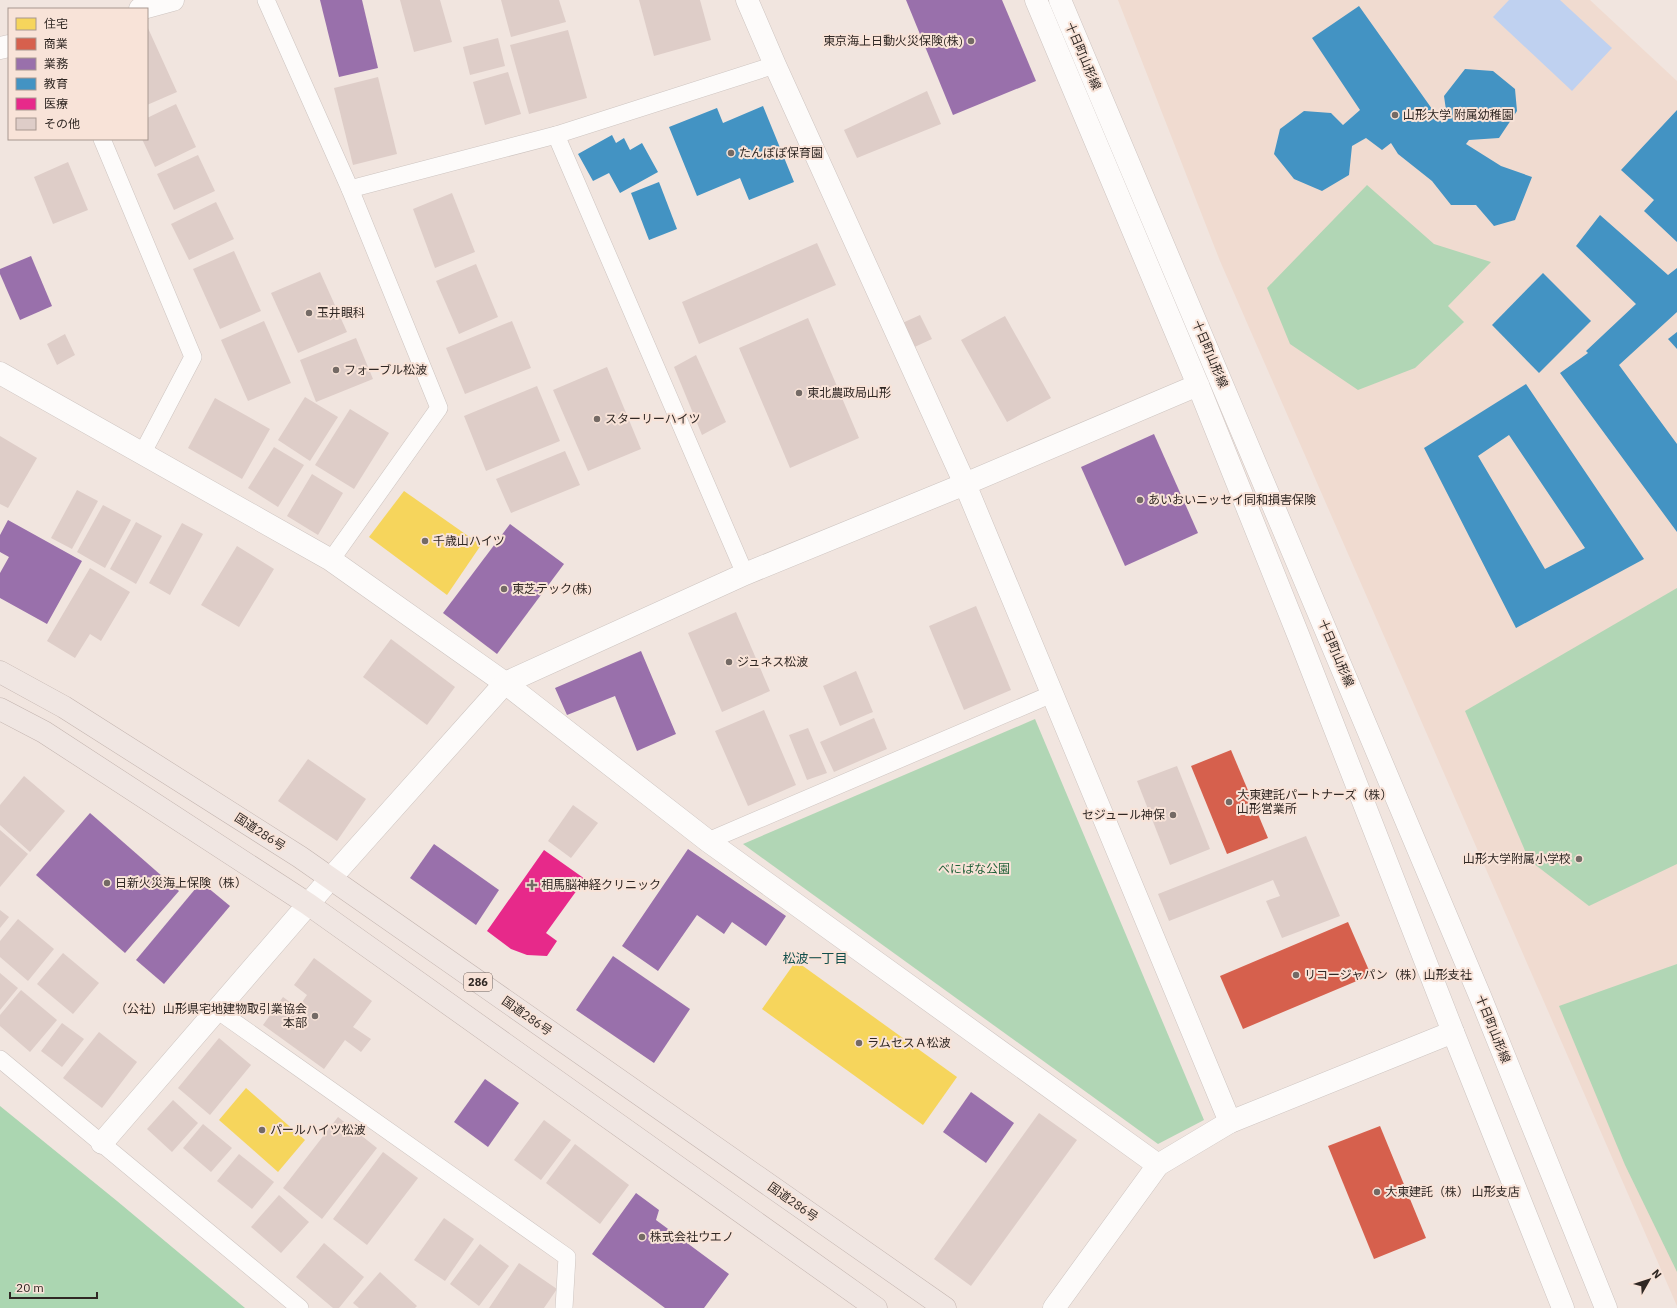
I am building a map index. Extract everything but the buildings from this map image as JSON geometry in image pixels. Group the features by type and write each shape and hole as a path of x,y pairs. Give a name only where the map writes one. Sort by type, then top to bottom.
{"highway":[{"name":"国道286号","path":"0,672 64,707 300,858 945,1308"},
{"path":"0,709 44,732 308,904 876,1308"}],"street":[{"path":"144,8 173,0"},
{"path":"747,0 965,484 1230,1122"},
{"name":"十日町山形線","path":"1036,0 1198,385 1296,629 1562,1308"},
{"name":"十日町山形線","path":"1060,0 1480,996 1606,1308"},
{"path":"0,373 331,560 505,683 708,841 1158,1165"},
{"path":"102,1143 308,904 505,683 745,574 965,484 1198,385"},
{"path":"1054,1308 1158,1165 1230,1122 1453,1032"}],"lane":[{"path":"266,0 350,189 439,408 331,560"},
{"path":"350,189 556,135 775,64"},
{"path":"556,135 745,574"},
{"path":"102,140 193,357 142,454"},
{"path":"708,841 1052,694"},
{"path":"217,1010 567,1257 564,1308"},
{"path":"0,1059 300,1308"}],"shaded area":[{"name":"山形大学附属小学校","path":"1118,0 1590,0 1677,81 1677,1306 1220,261"}],"green space":[{"path":"1367,185 1434,244 1491,262 1448,306 1464,322 1415,368 1358,390 1290,344 1267,288"},
{"path":"1677,588 1677,864 1589,906 1529,860 1465,711"},
{"name":"べにばな公園","path":"1035,719 1204,1120 1158,1144 743,844"},
{"path":"1677,964 1677,1272 1625,1165 1559,1006"},
{"path":"0,1106 117,1201 245,1308 0,1308"}],"water":[{"path":"1509,0 1560,0 1612,48 1572,91 1493,17"}],"place":[{"name":"東京海上日動火災保険(株)","path":"971,41"},
{"name":"山形大学 附属幼稚園","path":"1395,115"},
{"name":"たんぽぽ保育園","path":"731,153"},
{"name":"玉井眼科","path":"309,313"},
{"name":"フォーブル松波","path":"336,370"},
{"name":"東北農政局山形","path":"799,393"},
{"name":"スターリーハイツ","path":"597,419"},
{"name":"あいおいニッセイ同和損害保険","path":"1140,500"},
{"name":"千歳山ハイツ","path":"425,541"},
{"name":"東芝テック(株)","path":"504,589"},
{"name":"ジュネス松波","path":"729,662"},
{"name":"大東建託パートナーズ（株） 山形営業所","path":"1229,802"},
{"name":"セジュール神保","path":"1173,815"},
{"name":"山形大学附属小学校","path":"1579,859"},
{"name":"日新火災海上保険（株）","path":"107,883"},
{"name":"相馬脳神経クリニック","path":"532,885"},
{"name":"リコージャパン（株）山形支社","path":"1296,975"},
{"name":"（公社）山形県宅地建物取引業協会 本部","path":"315,1016"},
{"name":"ラムセスＡ松波","path":"859,1043"},
{"name":"パールハイツ松波","path":"262,1130"},
{"name":"大東建託（株） 山形支店","path":"1377,1192"},
{"name":"株式会社ウエノ","path":"642,1237"}],"district":[{"name":"松波一丁目","path":"815,958"}]}
